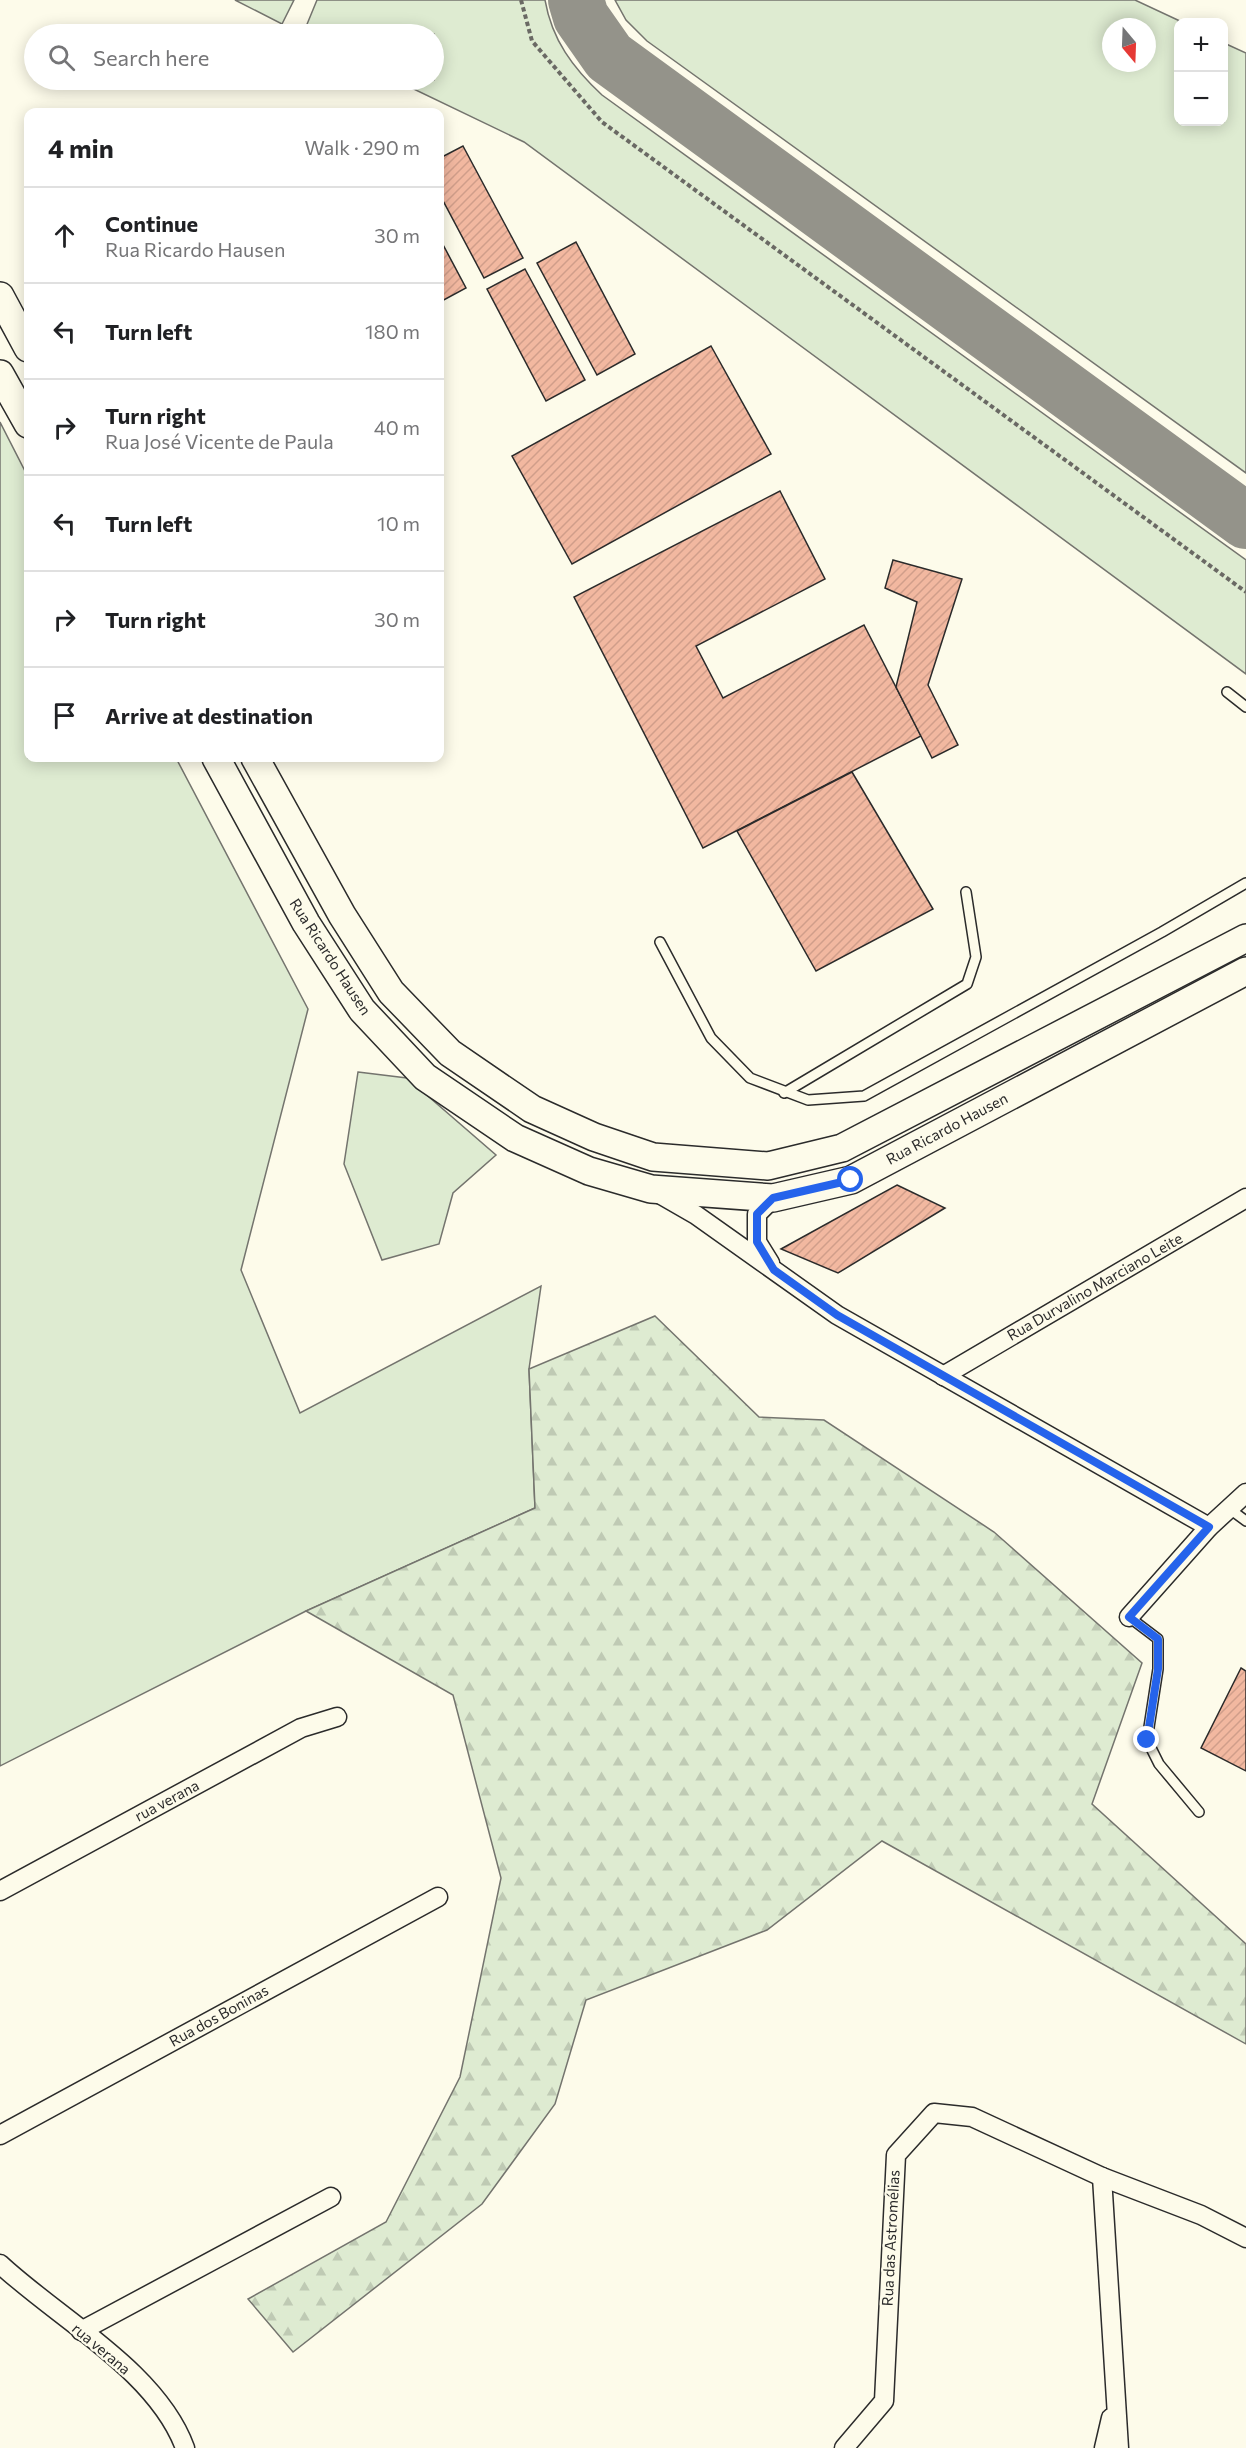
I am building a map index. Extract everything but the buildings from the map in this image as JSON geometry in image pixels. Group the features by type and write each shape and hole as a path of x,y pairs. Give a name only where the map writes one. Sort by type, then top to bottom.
{"street":[{"path":"0,296 24,341"},
{"path":"0,374 24,417"},
{"name":"Rua Ricardo Hausen","path":"218,762 306,923 362,1010 425,1077 515,1138 589,1171 651,1189 773,1198 851,1180 1246,971"},
{"name":"Rua Ricardo Hausen","path":"257,762 342,915 391,992 450,1053 532,1110 594,1137 653,1157 768,1167 842,1148 1246,938"},
{"path":"651,1189 696,1215 837,1315 1209,1527"},
{"path":"773,1198 757,1214 757,1242 774,1270"},
{"name":"Rua Durvalino Marciano Leite","path":"943,1376 1246,1198"},
{"path":"1129,1617 1227,1507 1246,1493"},
{"name":"rua verana","path":"0,1891 301,1728 337,1717"},
{"name":"Rua dos Boninas","path":"0,2135 438,1897"},
{"name":"Rua das Astromélias","path":"844,2448 884,2401 896,2155 934,2114 972,2117 1102,2177 1201,2216 1246,2238"},
{"path":"1102,2177 1119,2448"},
{"path":"81,2331 331,2197"},
{"name":"rua verana","path":"0,2264 120,2363 162,2405 174,2423 185,2448"},
{"path":"1104,2448 1116,2396"}],"lane":[{"path":"1227,692 1246,707"},
{"path":"660,942 711,1038 750,1078 784,1093 808,1100 864,1096 1152,938 1246,883"},
{"path":"784,1093 967,984 976,957 966,892"},
{"path":"1227,1507 1246,1521"},
{"path":"1129,1617 1158,1639 1158,1669 1147,1740 1159,1764 1199,1812"}],"path":[{"path":"521,0 532,41 602,122 1246,592"}],"green space":[{"path":"235,0 294,0 282,24"},
{"path":"317,0 545,0 558,41 573,64 602,95 1246,560 1246,674 524,142 416,90 444,90 444,24 307,24"},
{"path":"615,0 1135,0 1174,18 1174,126 1228,126 1228,45 1246,53 1246,473 647,41 626,20"},
{"path":"0,422 24,469 24,762 178,762 308,1009 241,1270 300,1413 541,1286 529,1369 535,1508 306,1611 0,1766"},
{"path":"358,1072 407,1078 496,1155 453,1193 439,1244 382,1260 344,1164"},
{"path":"655,1316 759,1417 824,1420 994,1532 1142,1663 1092,1804 1246,1944 1246,2044 882,1841 767,1930 586,2000 555,2104 482,2204 293,2352 248,2299 386,2222 460,2077 501,1878 453,1695 306,1611 535,1508 529,1369"}],"taxiway":[{"path":"576,0 581,17 609,57 1246,521"}],"route":[{"path":"851,1180 773,1198 757,1214 757,1242 774,1270 837,1315 1209,1527 1129,1617 1158,1639 1158,1669 1147,1740"}]}
